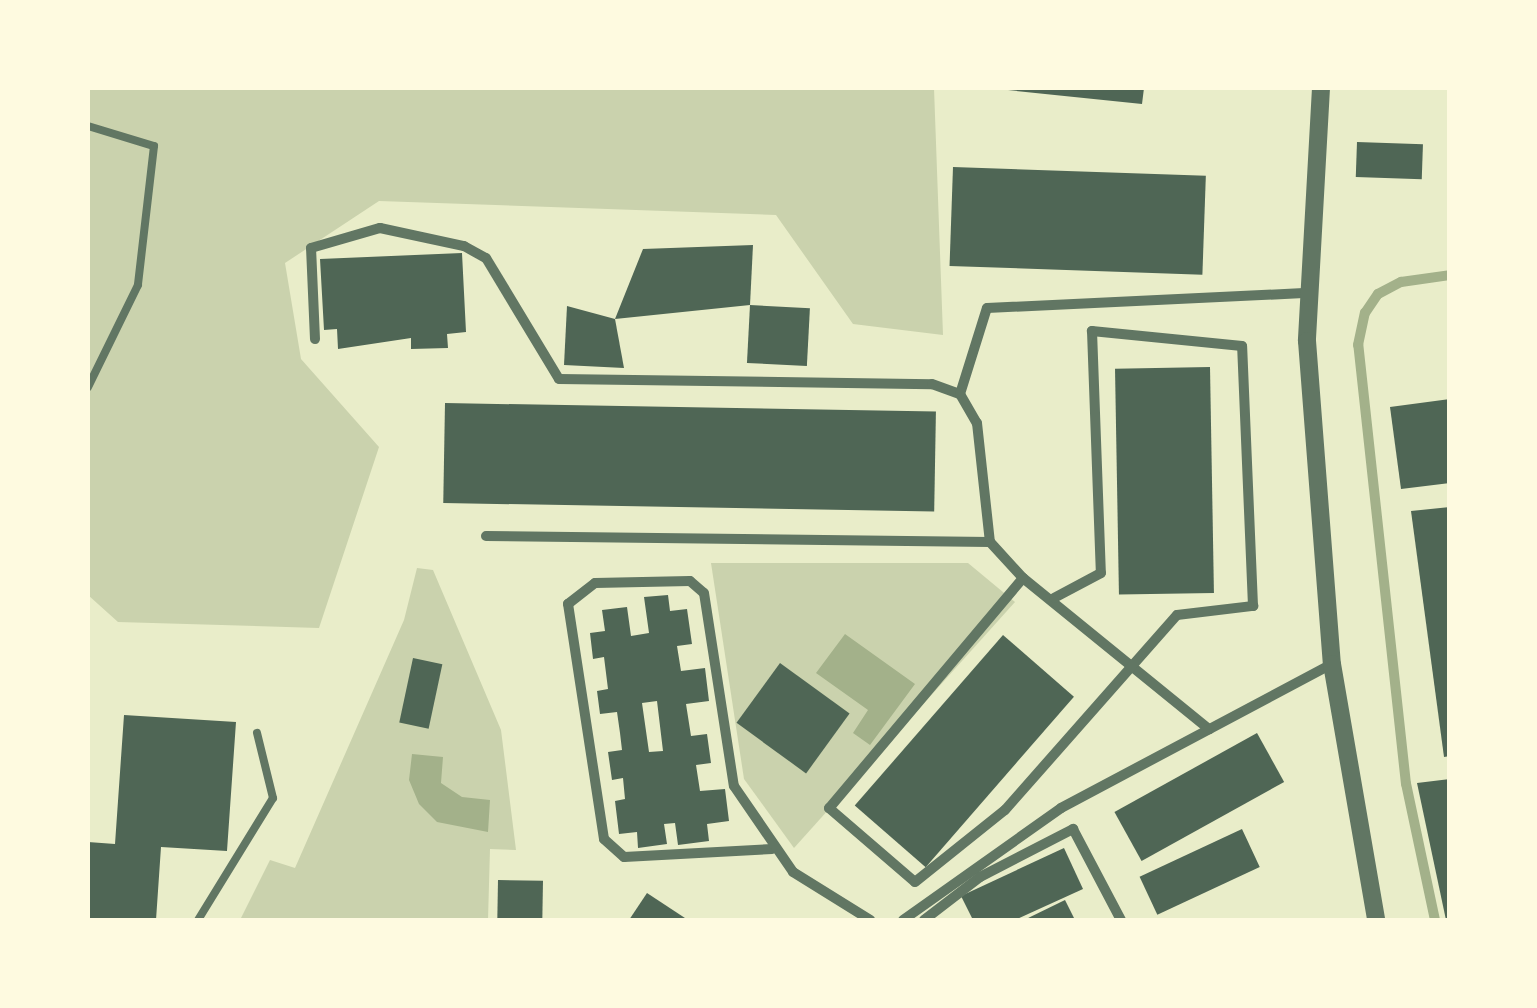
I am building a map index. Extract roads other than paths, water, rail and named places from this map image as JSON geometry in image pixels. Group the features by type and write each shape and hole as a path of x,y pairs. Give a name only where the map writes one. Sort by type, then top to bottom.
{"street":[{"path":"1320,88 1310,293 1332,664 1376,920"},
{"path":"315,339 312,248 380,228 464,246 486,258 558,379 904,379 960,394"},
{"path":"1209,729 1054,598 1023,578 990,542 985,455 960,394 987,308 1310,293"},
{"path":"1023,578 829,808 915,882 1005,810 1178,615 1254,606 1242,346 1092,332 1101,573 1054,598"},
{"path":"486,536 990,542"},
{"path":"772,849 624,858 604,839 568,604 595,583 690,580 704,593 734,786 772,849 793,872 870,920"},
{"path":"904,920 1061,808 1332,664"},
{"path":"924,920 980,877 1072,829 1122,920"}],"lane":[{"path":"88,126 154,146 138,285 88,387"},
{"path":"198,920 273,798 257,733"}],"waterway":[{"path":"1435,920 1406,784 1358,345 1365,313 1378,294 1401,282 1450,275"}]}
